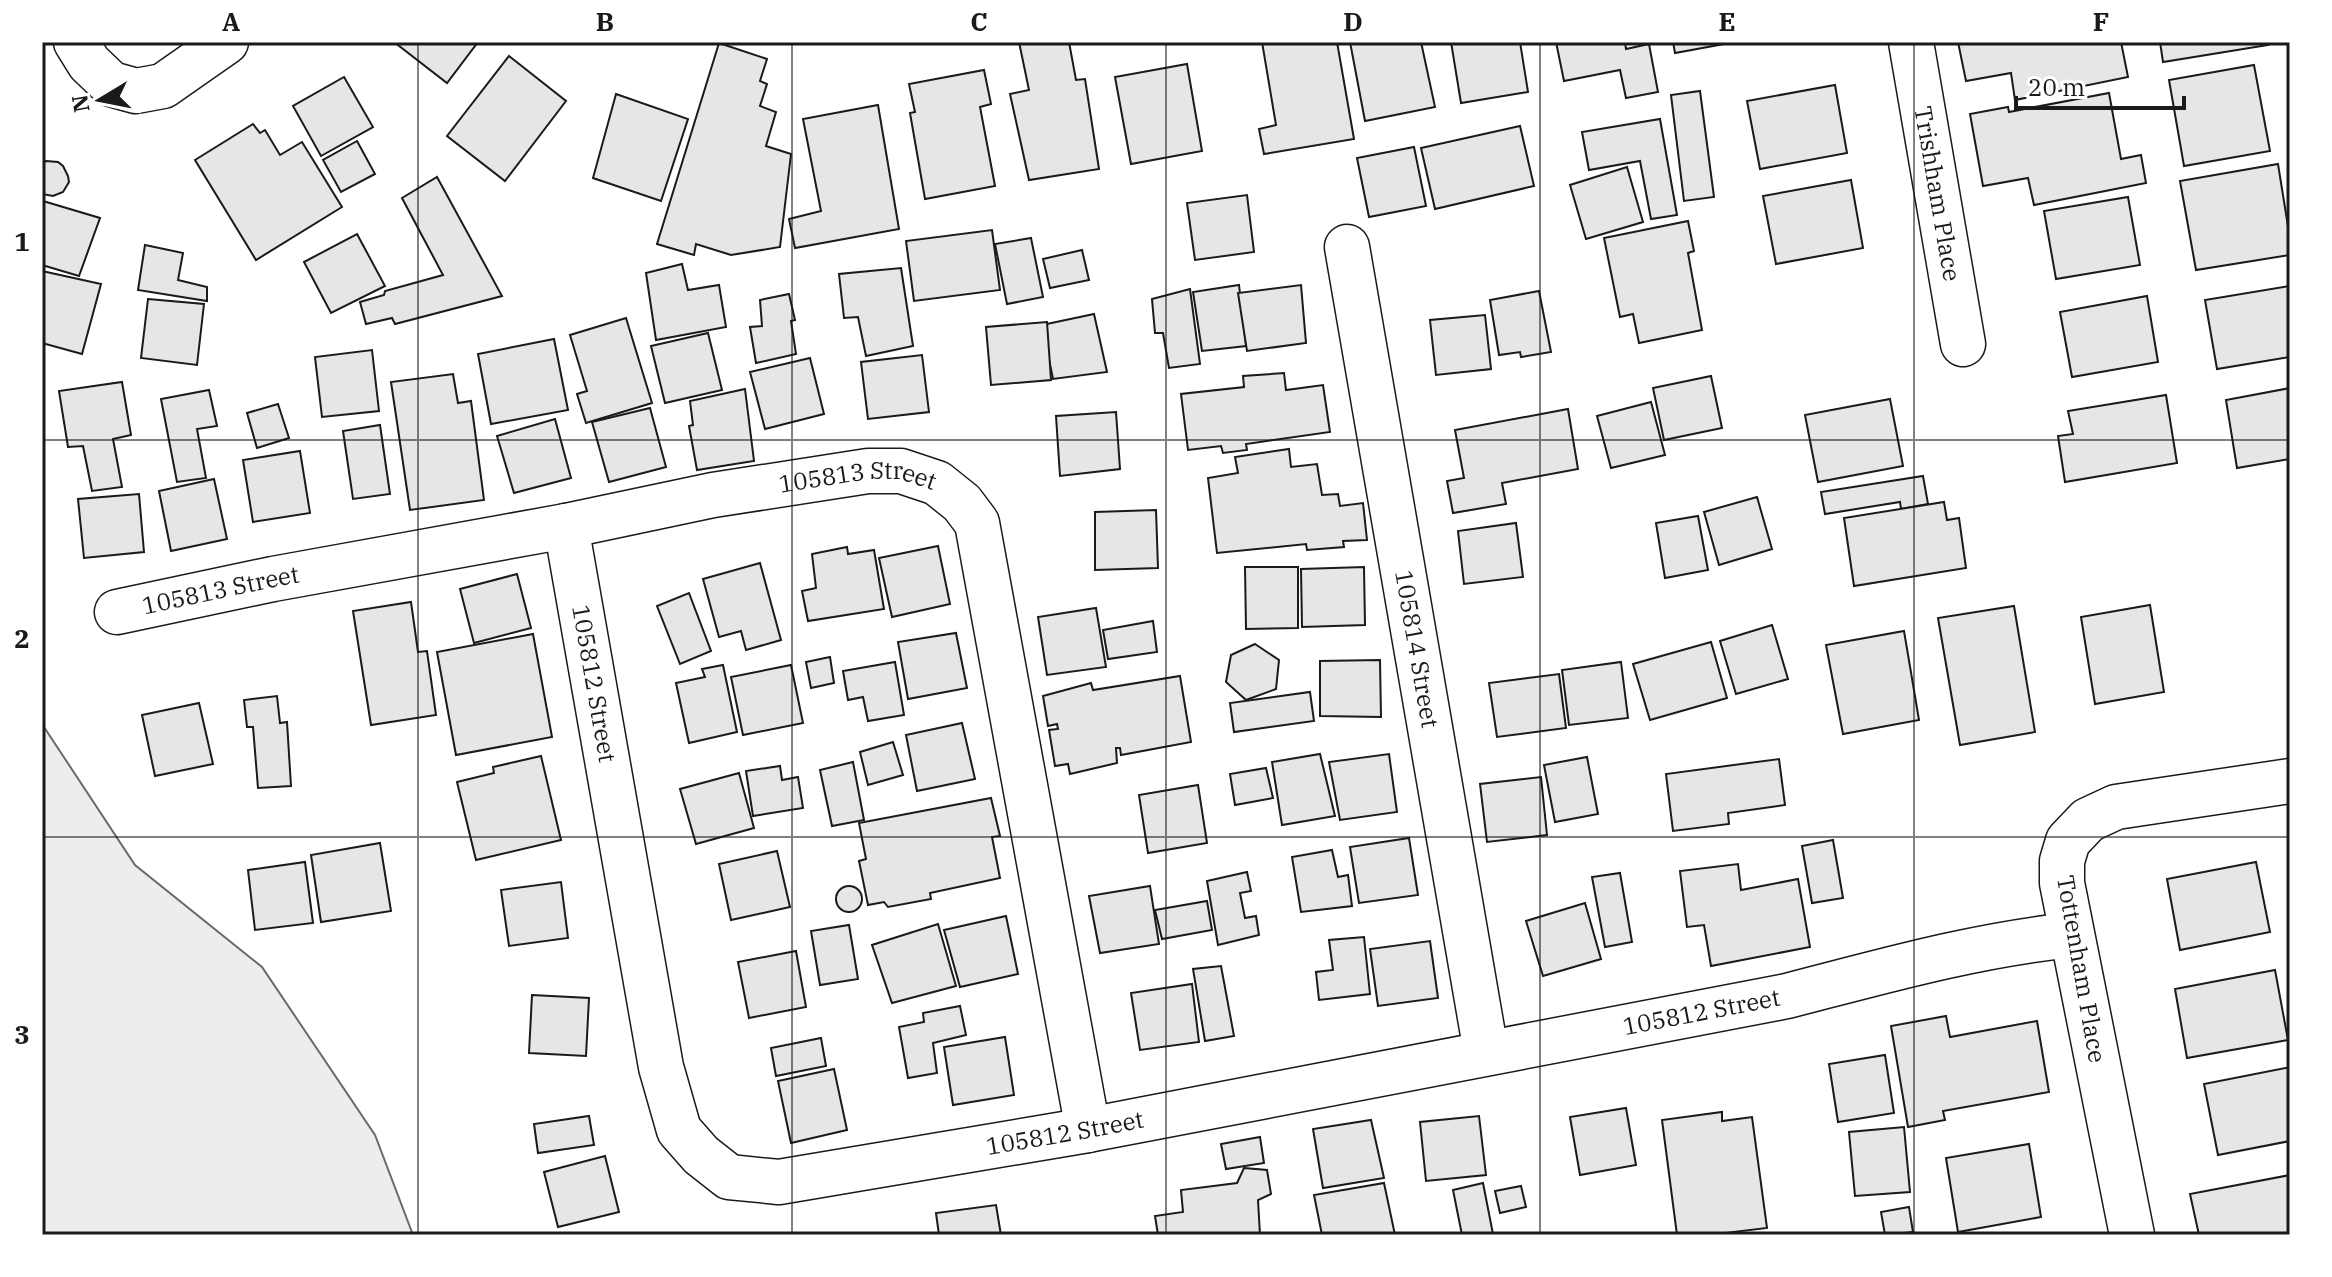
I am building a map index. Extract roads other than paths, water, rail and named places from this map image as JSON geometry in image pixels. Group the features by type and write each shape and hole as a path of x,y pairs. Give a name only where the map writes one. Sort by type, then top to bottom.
{"street":[{"path":"76,42 89,63 111,84 136,91 163,86 226,42"},
{"name":"Trishham Place","path":"1911,42 1963,344"},
{"name":"105814 Street","path":"1347,247 1486,1052"},
{"name":"105813 Street","path":"117,612 713,495 868,471 901,471 937,483 962,503 977,523 1088,1130"},
{"name":"105812 Street","path":"566,526 661,1067 679,1130 701,1155 729,1177 779,1182 1088,1130 1787,996 2019,940 2071,935"},
{"name":"Tottenham Place","path":"2132,1235 2062,883 2062,861 2068,841 2088,820 2116,807 2290,781"}]}
